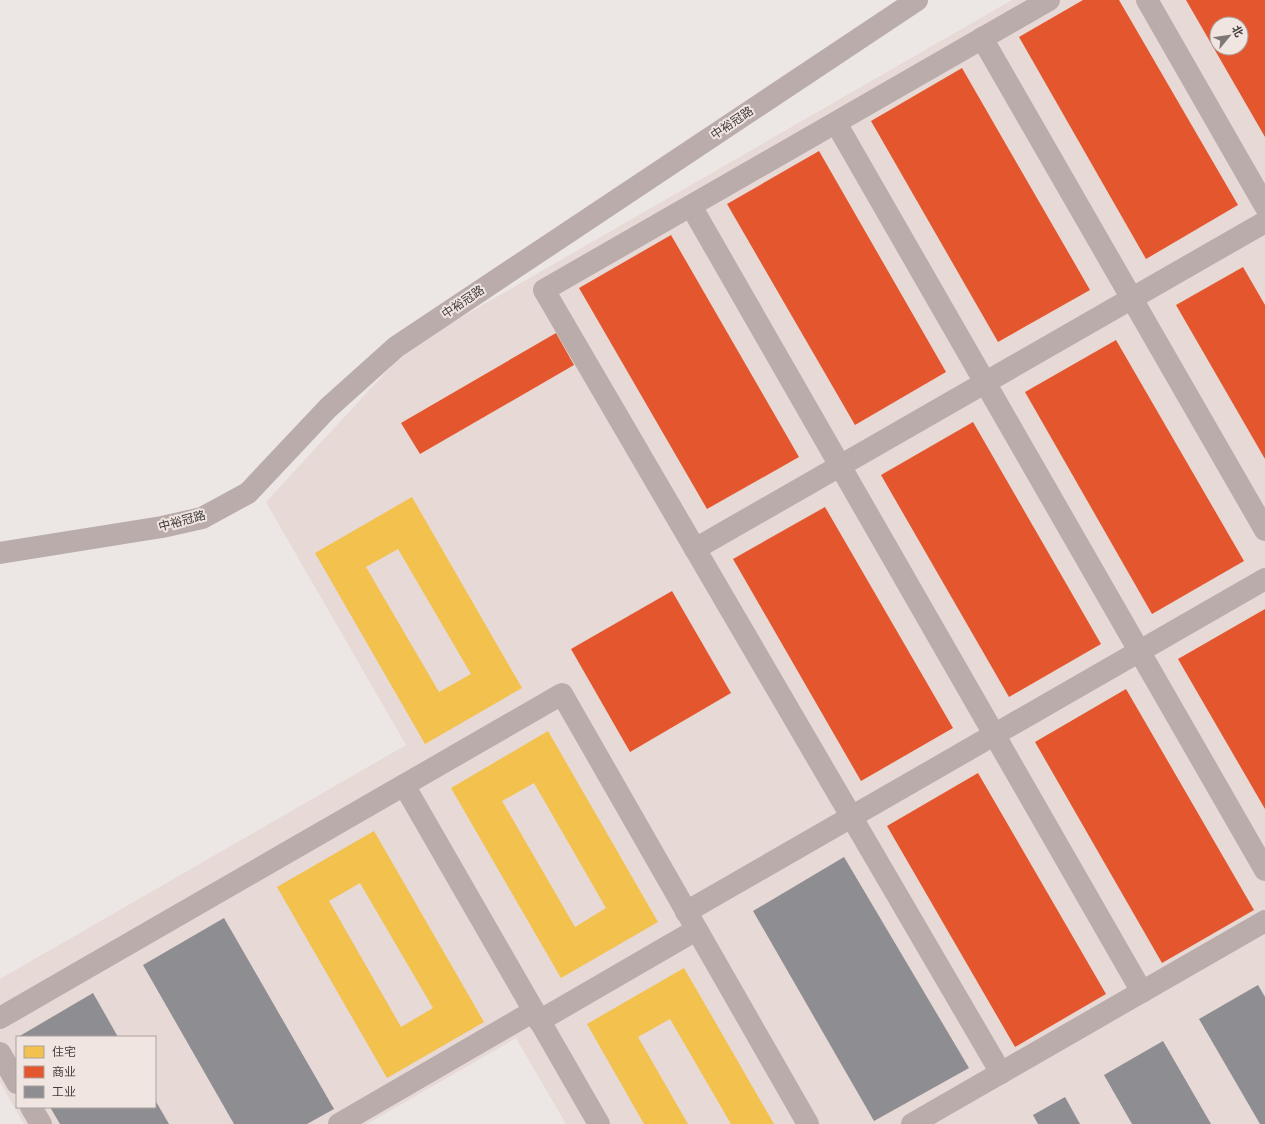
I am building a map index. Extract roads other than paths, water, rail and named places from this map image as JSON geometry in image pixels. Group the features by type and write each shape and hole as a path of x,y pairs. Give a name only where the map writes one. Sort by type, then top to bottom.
{"street":[{"name":"中裕冠路","path":"0,553 162,527 202,518 248,493 328,408 396,347 917,0"},
{"path":"1001,1073 544,290 1049,0"},
{"path":"1147,0 1265,206"},
{"path":"982,38 1265,530"},
{"path":"836,123 1265,870"},
{"path":"691,206 1142,992"},
{"path":"695,549 1265,222"},
{"path":"339,1124 537,1016 691,921 851,817 1265,579"},
{"path":"0,1018 562,694 808,1124"},
{"path":"404,785 599,1124"},
{"path":"912,1124 1265,922"},
{"path":"0,1053 16,1081"},
{"path":"32,1108 41,1124"}]}
